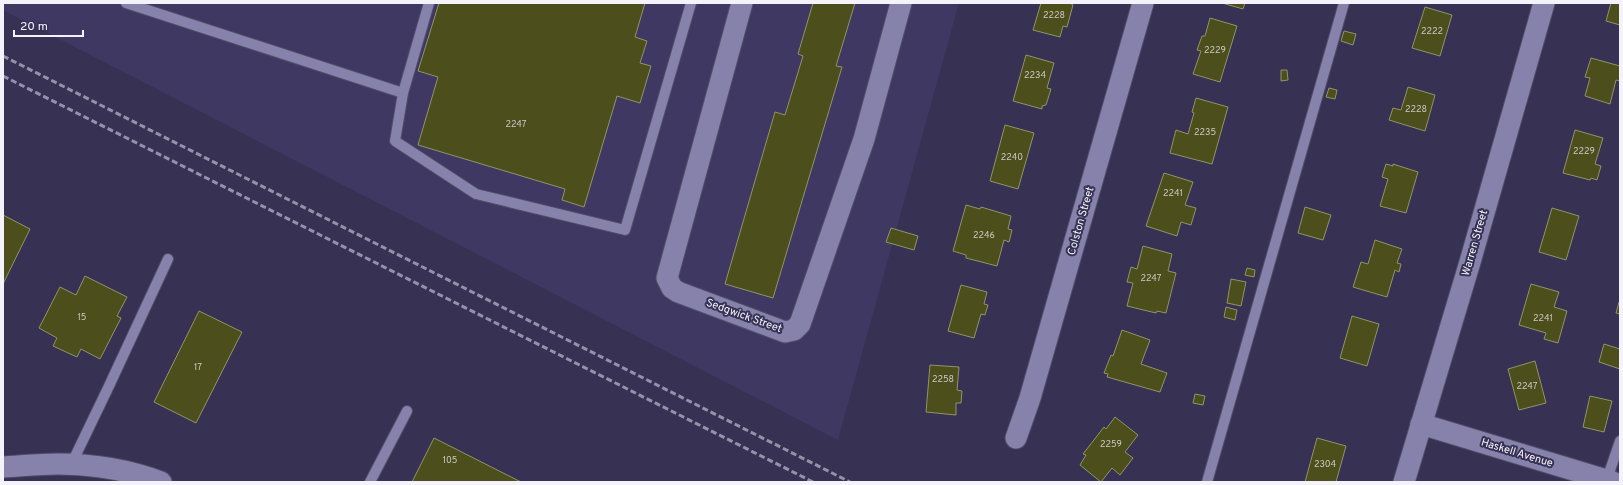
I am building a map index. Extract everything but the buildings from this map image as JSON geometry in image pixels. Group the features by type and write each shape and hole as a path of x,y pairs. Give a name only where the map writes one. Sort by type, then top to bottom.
{"street":[{"name":"Sedgwick Street","path":"742,3 667,278 672,288 678,292 785,332 794,330 800,324 864,139 901,3"},
{"name":"Colston Street","path":"1016,438 1030,398 1143,3"},
{"name":"Warren Street","path":"1404,482 1544,3"},
{"name":"Haskell Avenue","path":"1421,424 1609,481"},
{"path":"3,467 59,464 96,466 142,475 161,482"}],"lane":[{"path":"126,3 403,93"},
{"path":"429,3 403,93 395,141 476,194 625,230 691,3"},
{"path":"1207,482 1344,3"},
{"path":"71,465 168,259"},
{"path":"370,482 407,411"},
{"path":"1609,481 1620,441"}],"shaded area":[{"path":"3,3 959,3 838,440 3,10"}],"railway":[{"path":"3,56 850,482"},
{"path":"3,76 813,482"}]}
